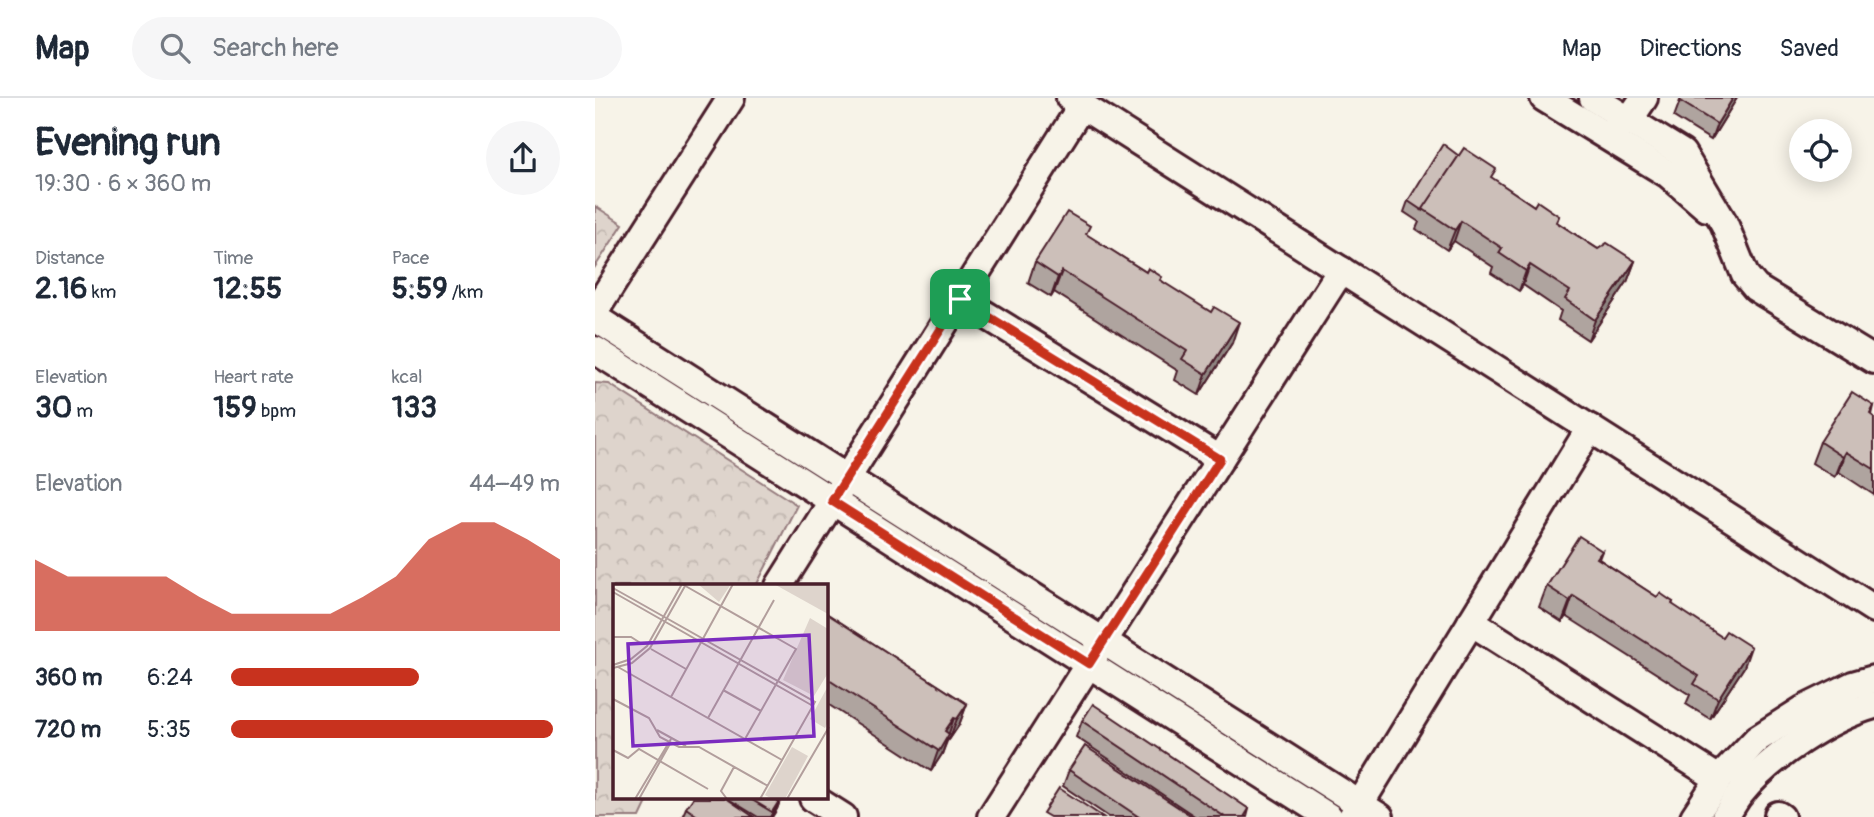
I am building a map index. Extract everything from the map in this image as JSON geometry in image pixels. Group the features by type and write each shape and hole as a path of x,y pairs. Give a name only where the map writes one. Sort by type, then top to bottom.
{"street":[{"path":"595,311 731,98"},
{"path":"1544,98 1668,174 1724,223"},
{"path":"780,584 960,299 1076,102 1874,608"},
{"path":"1605,135 1617,104 1682,153 1724,223 1745,275 1756,288 1874,360"},
{"path":"991,817 1341,270"},
{"path":"960,299 1220,459"},
{"path":"595,317 1104,641 1364,813 1471,622 1590,428"},
{"path":"595,350 1329,817"},
{"path":"1471,622 1719,779"},
{"path":"1694,817 1719,779 1757,740 1804,709 1853,685 1874,679"},
{"path":"1725,817 1739,794 1774,760 1817,731 1874,705"},
{"path":"816,800 843,817"}],"green space":[{"path":"595,206 623,224 595,267"},
{"path":"595,383 609,384 797,505 757,584 613,584 613,800 648,800 640,817 595,817"}],"building":[{"path":"1682,98 1733,98 1717,124 1680,101"},
{"path":"1443,144 1459,156 1423,211 1408,201"},
{"path":"1464,148 1496,169 1491,177 1534,206 1537,201 1559,216 1556,222 1598,249 1607,243 1635,261 1595,320 1565,299 1570,291 1530,265 1526,271 1499,253 1502,248 1461,221 1455,230 1423,209"},
{"path":"1067,212 1090,226 1086,234 1146,272 1148,268 1162,277 1160,280 1211,312 1214,307 1239,322 1206,374 1182,359 1187,351 1062,271 1058,277 1035,262"},
{"path":"1852,392 1874,406 1870,414 1874,417 1874,469 1846,452 1843,457 1820,442"},
{"path":"1579,536 1602,551 1597,558 1657,597 1660,593 1722,637 1726,631 1751,647 1718,699 1694,684 1699,676 1573,596 1570,601 1547,586"},
{"path":"828,614 967,704 945,731 949,734 939,751 828,679"},
{"path":"1093,704 1249,809 1244,817 1225,817 1082,721"},
{"path":"1085,746 1193,817 1139,817 1069,770"},
{"path":"1059,788 1103,817 1050,817 1043,813"},
{"path":"692,800 729,800 754,817 699,817 686,808"},
{"path":"752,800 780,800 772,812"}],"route":[{"path":"960,299 1220,459 1089,664 832,501 960,299"}]}
